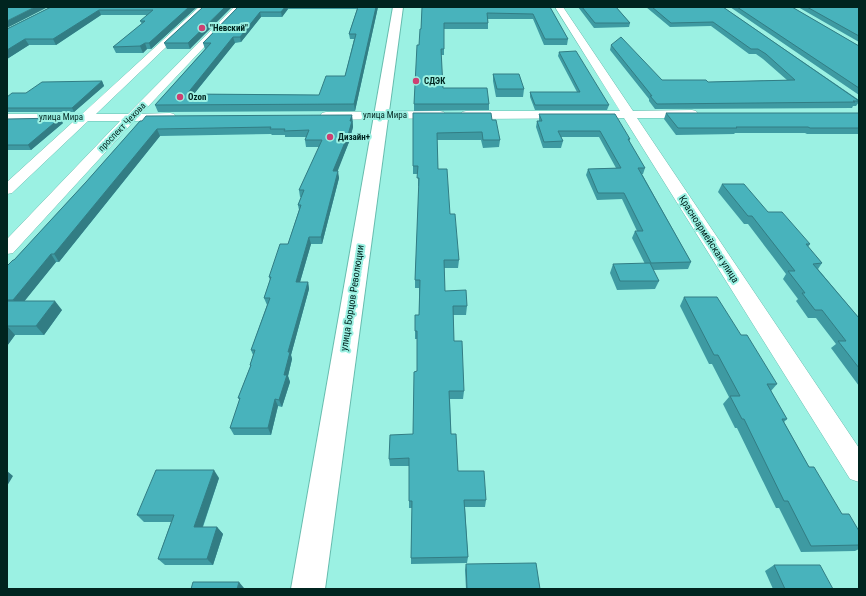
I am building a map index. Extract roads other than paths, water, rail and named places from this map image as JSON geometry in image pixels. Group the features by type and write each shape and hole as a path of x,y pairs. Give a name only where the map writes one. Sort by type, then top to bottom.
{"main road":[{"name":"улица Борцов Революции","path":"308,589 380,115 398,7"}],"street":[{"path":"7,190 204,7"},
{"name":"проспект Чехова","path":"7,249 130,118 238,7"},
{"name":"Красноармейская улица","path":"559,7 859,470"},
{"name":"улица Мира","path":"318,116 700,114"},
{"name":"улица Мира","path":"7,118 185,117"}],"place":[{"name":"\"Невский\"","path":"202,28"},
{"name":"СДЭК","path":"416,81"},
{"name":"Ozon","path":"180,97"},
{"name":"Дизайн+","path":"330,137"}]}
